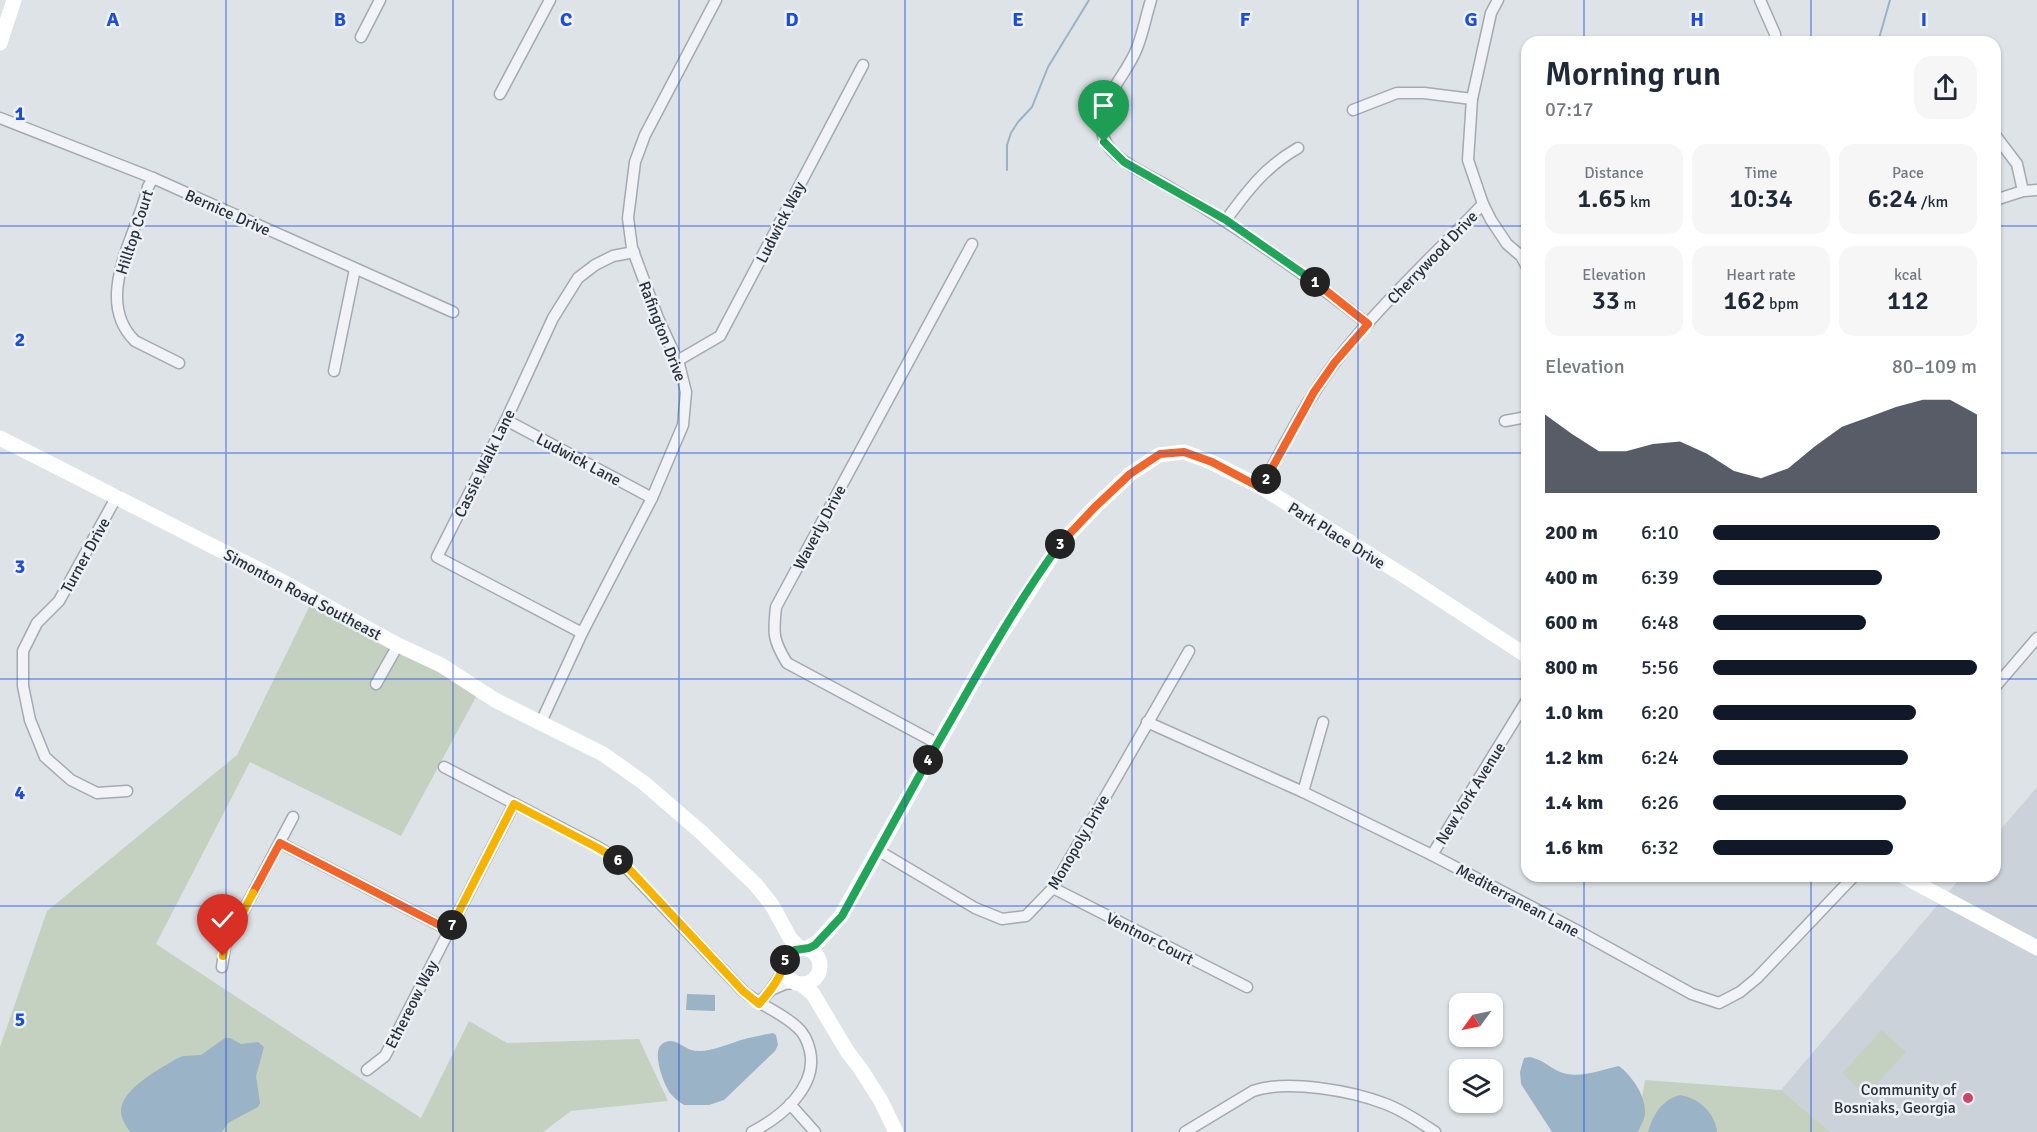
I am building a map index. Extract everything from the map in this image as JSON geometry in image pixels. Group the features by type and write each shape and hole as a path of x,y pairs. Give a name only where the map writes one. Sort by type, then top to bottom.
{"street":[{"path":"0,43 14,0"},
{"path":"361,37 380,0"},
{"path":"500,94 550,0"},
{"name":"Rafington Drive","path":"541,722 582,633 652,498 683,425 686,392 677,361 633,252 628,218 635,162 645,135 716,0"},
{"path":"1151,0 1137,49 1124,74 1108,96 1102,116 1104,142 1124,162 1226,220 1316,283 1368,324"},
{"path":"1498,0 1491,13 1472,99 1468,160 1482,204 1507,244 1521,253"},
{"path":"1760,0 1775,36"},
{"name":"Ludwick Way","path":"677,361 720,336 863,65"},
{"path":"1353,110 1397,93 1425,93 1472,99"},
{"name":"Bernice Drive","path":"0,118 153,178 453,312"},
{"path":"2001,143 2018,165 2023,191"},
{"path":"1226,220 1258,179 1278,159 1298,148"},
{"name":"Hilltop Court","path":"153,178 122,264 117,302 122,324 135,341 179,363"},
{"path":"2001,198 2023,191 2037,190"},
{"name":"Cherrywood Drive","path":"1261,488 1314,392 1335,362 1482,204"},
{"name":"Waverly Drive","path":"938,744 787,663 776,646 773,630 776,607 972,244"},
{"name":"Cassie Walk Lane","path":"582,633 437,557 506,420 553,318 578,278 595,265 614,256 633,252"},
{"path":"334,371 355,269"},
{"path":"1505,421 1521,418"},
{"name":"Ludwick Lane","path":"506,420 652,498"},
{"name":"Simonton Road Southeast","path":"0,438 285,583 398,645 441,665 495,700 603,754 644,783 702,833 748,879 784,943 794,956"},
{"name":"Park Place Drive","path":"818,960 834,936 842,916 988,655 1059,545 1130,474 1160,454 1184,452 1212,462 1261,488 1411,580 1521,652"},
{"name":"Turner Drive","path":"117,496 59,602 37,623 23,651 23,686 30,720 45,757 71,780 97,793 127,791"},
{"path":"2001,680 2037,638"},
{"path":"376,684 398,645"},
{"name":"Monopoly Drive","path":"879,851 975,908 1002,919 1026,916 1053,888 1189,651"},
{"name":"New York Avenue","path":"1432,855 1521,710"},
{"name":"Mediterranean Lane","path":"1147,722 1303,792 1432,855 1692,994 1719,1003 1740,992 1757,978 1848,882"},
{"path":"1303,792 1323,722"},
{"path":"444,767 620,861 743,991 759,1004 799,1028 809,1047 812,1060 810,1077 795,1100 764,1126 752,1132"},
{"name":"Ethereow Way","path":"367,1070 385,1056 514,804"},
{"path":"222,967 225,946 293,817"},
{"path":"280,843 449,930"},
{"path":"1914,882 2037,948"},
{"name":"Ventnor Court","path":"1053,888 1247,987"},
{"name":"Park Place Drive","path":"759,1004 794,956 818,942 842,916"},
{"path":"771,990 785,984 798,983 807,983 816,976 819,971 818,960 811,951 794,956 790,980 798,983 813,994 847,1051 881,1101 896,1132"},
{"path":"816,976 820,991 853,1049 860,1068"},
{"path":"1185,1132 1253,1091 1286,1086 1352,1093 1388,1105 1411,1116 1435,1132"},
{"path":"790,1104 815,1132"}],"shaded area":[{"path":"2037,787 2037,1132 1831,1132 1781,1090 1957,882 2001,882 2001,829"}],"green space":[{"path":"311,603 447,674 477,695 401,836 250,762 156,944 421,1118 469,1021 507,1043 639,1039 668,1101 571,1111 543,1132 0,1132 0,1047 47,911 237,755"},
{"path":"1882,1030 1906,1052 1866,1096 1842,1073"},
{"path":"1645,1080 1781,1090 1831,1132 1636,1132"}],"water":[{"path":"687,994 715,995 715,1011 686,1010"},
{"path":"773,1033 776,1035 778,1045 775,1051 724,1100 709,1105 684,1105 673,1097 662,1076 658,1055 661,1045 665,1042 673,1041 691,1050 703,1051"},
{"path":"225,1038 241,1044 258,1042 264,1047 256,1076 260,1103 258,1107 228,1123 222,1132 130,1132 122,1118 121,1110 123,1102 135,1087 176,1059 183,1056 201,1055"},
{"path":"1530,1057 1571,1075 1588,1074 1619,1066 1629,1075 1641,1093 1645,1115 1638,1132 1552,1132 1521,1084 1520,1072 1524,1058"},
{"path":"1680,1095 1694,1099 1705,1108 1716,1125 1717,1132 1648,1132 1663,1104"}],"waterway":[{"path":"1007,170 1007,145 1011,133 1032,107 1048,67 1089,0"},
{"path":"1880,36 1890,0"}],"place":[{"name":"Community of Bosniaks, Georgia","path":"1968,1098"}],"route":[{"path":"223,956 225,946 280,843 449,930 514,804 620,861 743,991 759,1004 784,969 786,957 795,950 815,945 842,916 988,655 1059,545 1075,527 1130,474 1160,454 1184,452 1212,462 1261,488 1314,392 1335,362 1368,324 1316,283 1226,220 1124,162 1104,142"}]}
